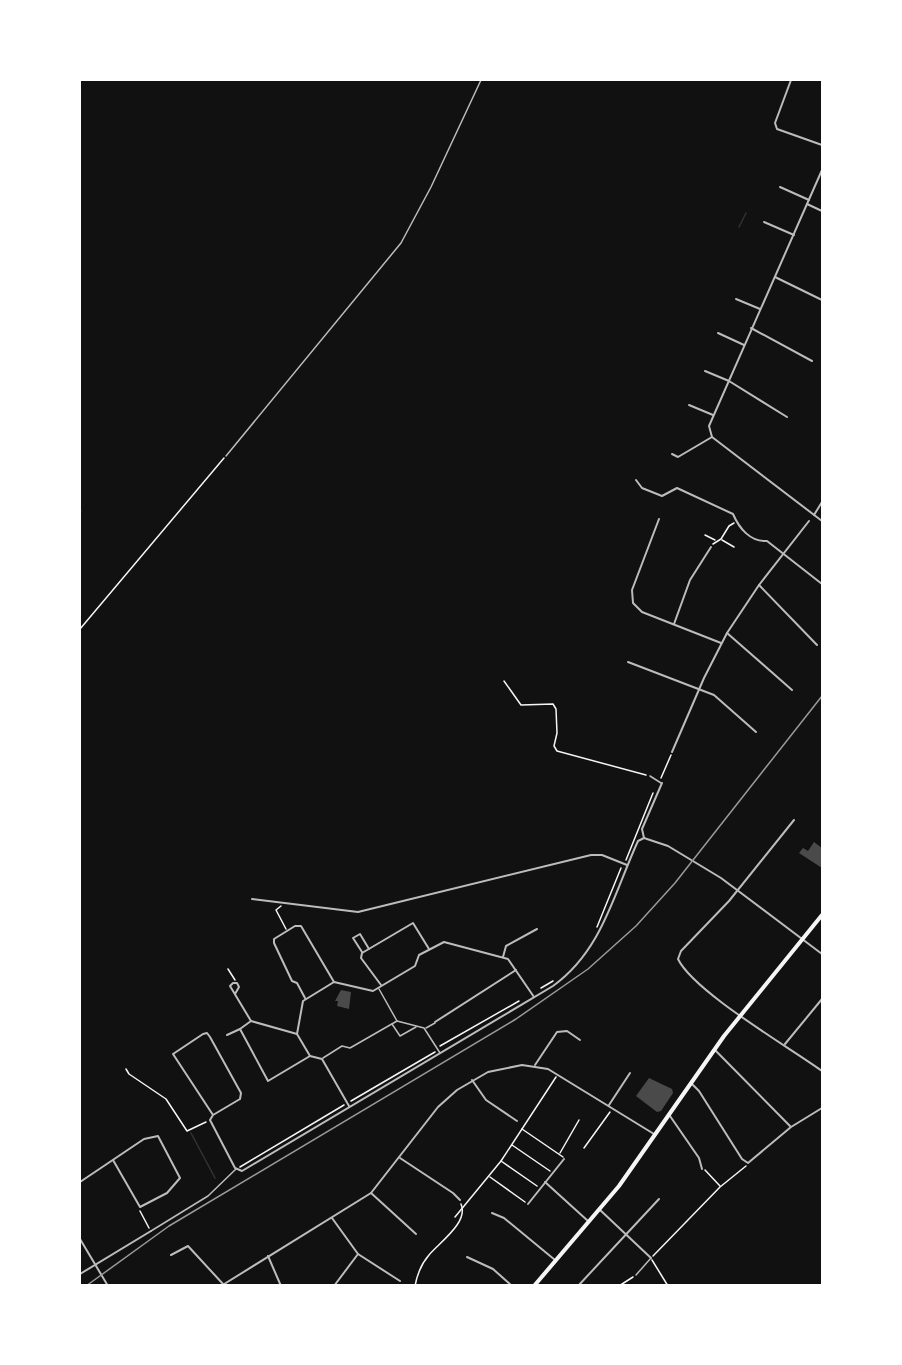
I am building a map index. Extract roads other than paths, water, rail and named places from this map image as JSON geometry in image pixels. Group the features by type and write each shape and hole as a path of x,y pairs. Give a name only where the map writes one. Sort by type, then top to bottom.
{"main road":[{"path":"536,1285 622,1181 714,1049 822,915"}],"street":[{"path":"226,456 401,243 431,187 481,80"},
{"path":"791,80 775,123 777,129 822,145"},
{"path":"822,170 709,426 712,437 822,521"},
{"path":"780,187 822,211"},
{"path":"764,222 794,235"},
{"path":"775,277 822,300"},
{"path":"736,299 760,309"},
{"path":"752,328 812,361"},
{"path":"718,333 744,345"},
{"path":"705,371 729,381 787,417"},
{"path":"689,405 712,415"},
{"path":"672,454 678,457 712,437"},
{"path":"636,480 642,488 662,495 677,488 733,514 738,527 759,541 768,541 822,584"},
{"path":"814,514 822,502"},
{"path":"659,519 631,594 638,609 721,644"},
{"path":"672,752 721,644 759,585 809,522"},
{"path":"674,624 690,580 711,547"},
{"path":"759,585 817,645"},
{"path":"728,633 792,690"},
{"path":"628,662 720,699 756,732"},
{"path":"644,838 642,829 660,783 650,776"},
{"path":"794,820 738,890 681,951 678,959 687,974 822,1071"},
{"path":"213,1115 173,1054 207,1033 241,1093 240,1099 213,1115 210,1120 237,1169 242,1171 348,1105 441,1054 534,998 568,975 592,947 627,864 638,841 644,838 652,839 703,867 738,890 822,954"},
{"path":"252,899 358,912 591,855 602,855 627,864"},
{"path":"362,952 412,923 429,949"},
{"path":"306,998 297,983 292,981 274,943 274,939 287,931 301,926 333,982"},
{"path":"503,957 506,946 537,928"},
{"path":"369,949 360,934 353,938 362,952 361,958 367,968 371,968 397,1021"},
{"path":"310,1056 297,1034 296,1027 306,998 333,982 367,990 380,987 415,966 419,955 444,942 508,959 534,998"},
{"path":"424,1028 516,970"},
{"path":"235,994 239,987 237,983 230,986 251,1021 297,1034"},
{"path":"785,1044 822,999"},
{"path":"818,1004 822,1007"},
{"path":"227,1035 251,1021"},
{"path":"322,1059 342,1046 350,1048 397,1021 424,1028 441,1054"},
{"path":"392,1024 400,1036 417,1026"},
{"path":"240,1029 268,1081 310,1056 322,1059 348,1105"},
{"path":"535,1065 557,1032 567,1031 580,1040"},
{"path":"714,1049 790,1126"},
{"path":"171,1255 188,1246 222,1285 371,1193 438,1107 472,1080 504,1067 535,1065 557,1074 654,1134"},
{"path":"611,1106 630,1073"},
{"path":"472,1080 486,1100 517,1121"},
{"path":"690,1083 698,1089 742,1159 748,1163 790,1126 822,1108"},
{"path":"668,1114 676,1121 699,1158 702,1169"},
{"path":"80,1182 144,1139 159,1136 180,1178 167,1192 140,1207 113,1160"},
{"path":"400,1158 453,1192 460,1200"},
{"path":"528,1204 564,1159"},
{"path":"80,1274 208,1196 237,1169"},
{"path":"545,1182 588,1221"},
{"path":"371,1193 416,1234"},
{"path":"578,1286 659,1199"},
{"path":"599,1209 651,1258 636,1275"},
{"path":"492,1213 509,1222 555,1260"},
{"path":"332,1218 358,1254 400,1281"},
{"path":"80,1239 108,1286"},
{"path":"334,1286 358,1254"},
{"path":"268,1256 281,1286"},
{"path":"467,1257 493,1269 512,1286"},
{"path":"228,1281 231,1286"}],"waterway":[{"path":"739,227 746,213"},
{"path":"191,1133 215,1178"}],"railway":[{"path":"86,1286 169,1226 516,1019 588,969 636,926 675,883 822,696"}]}
